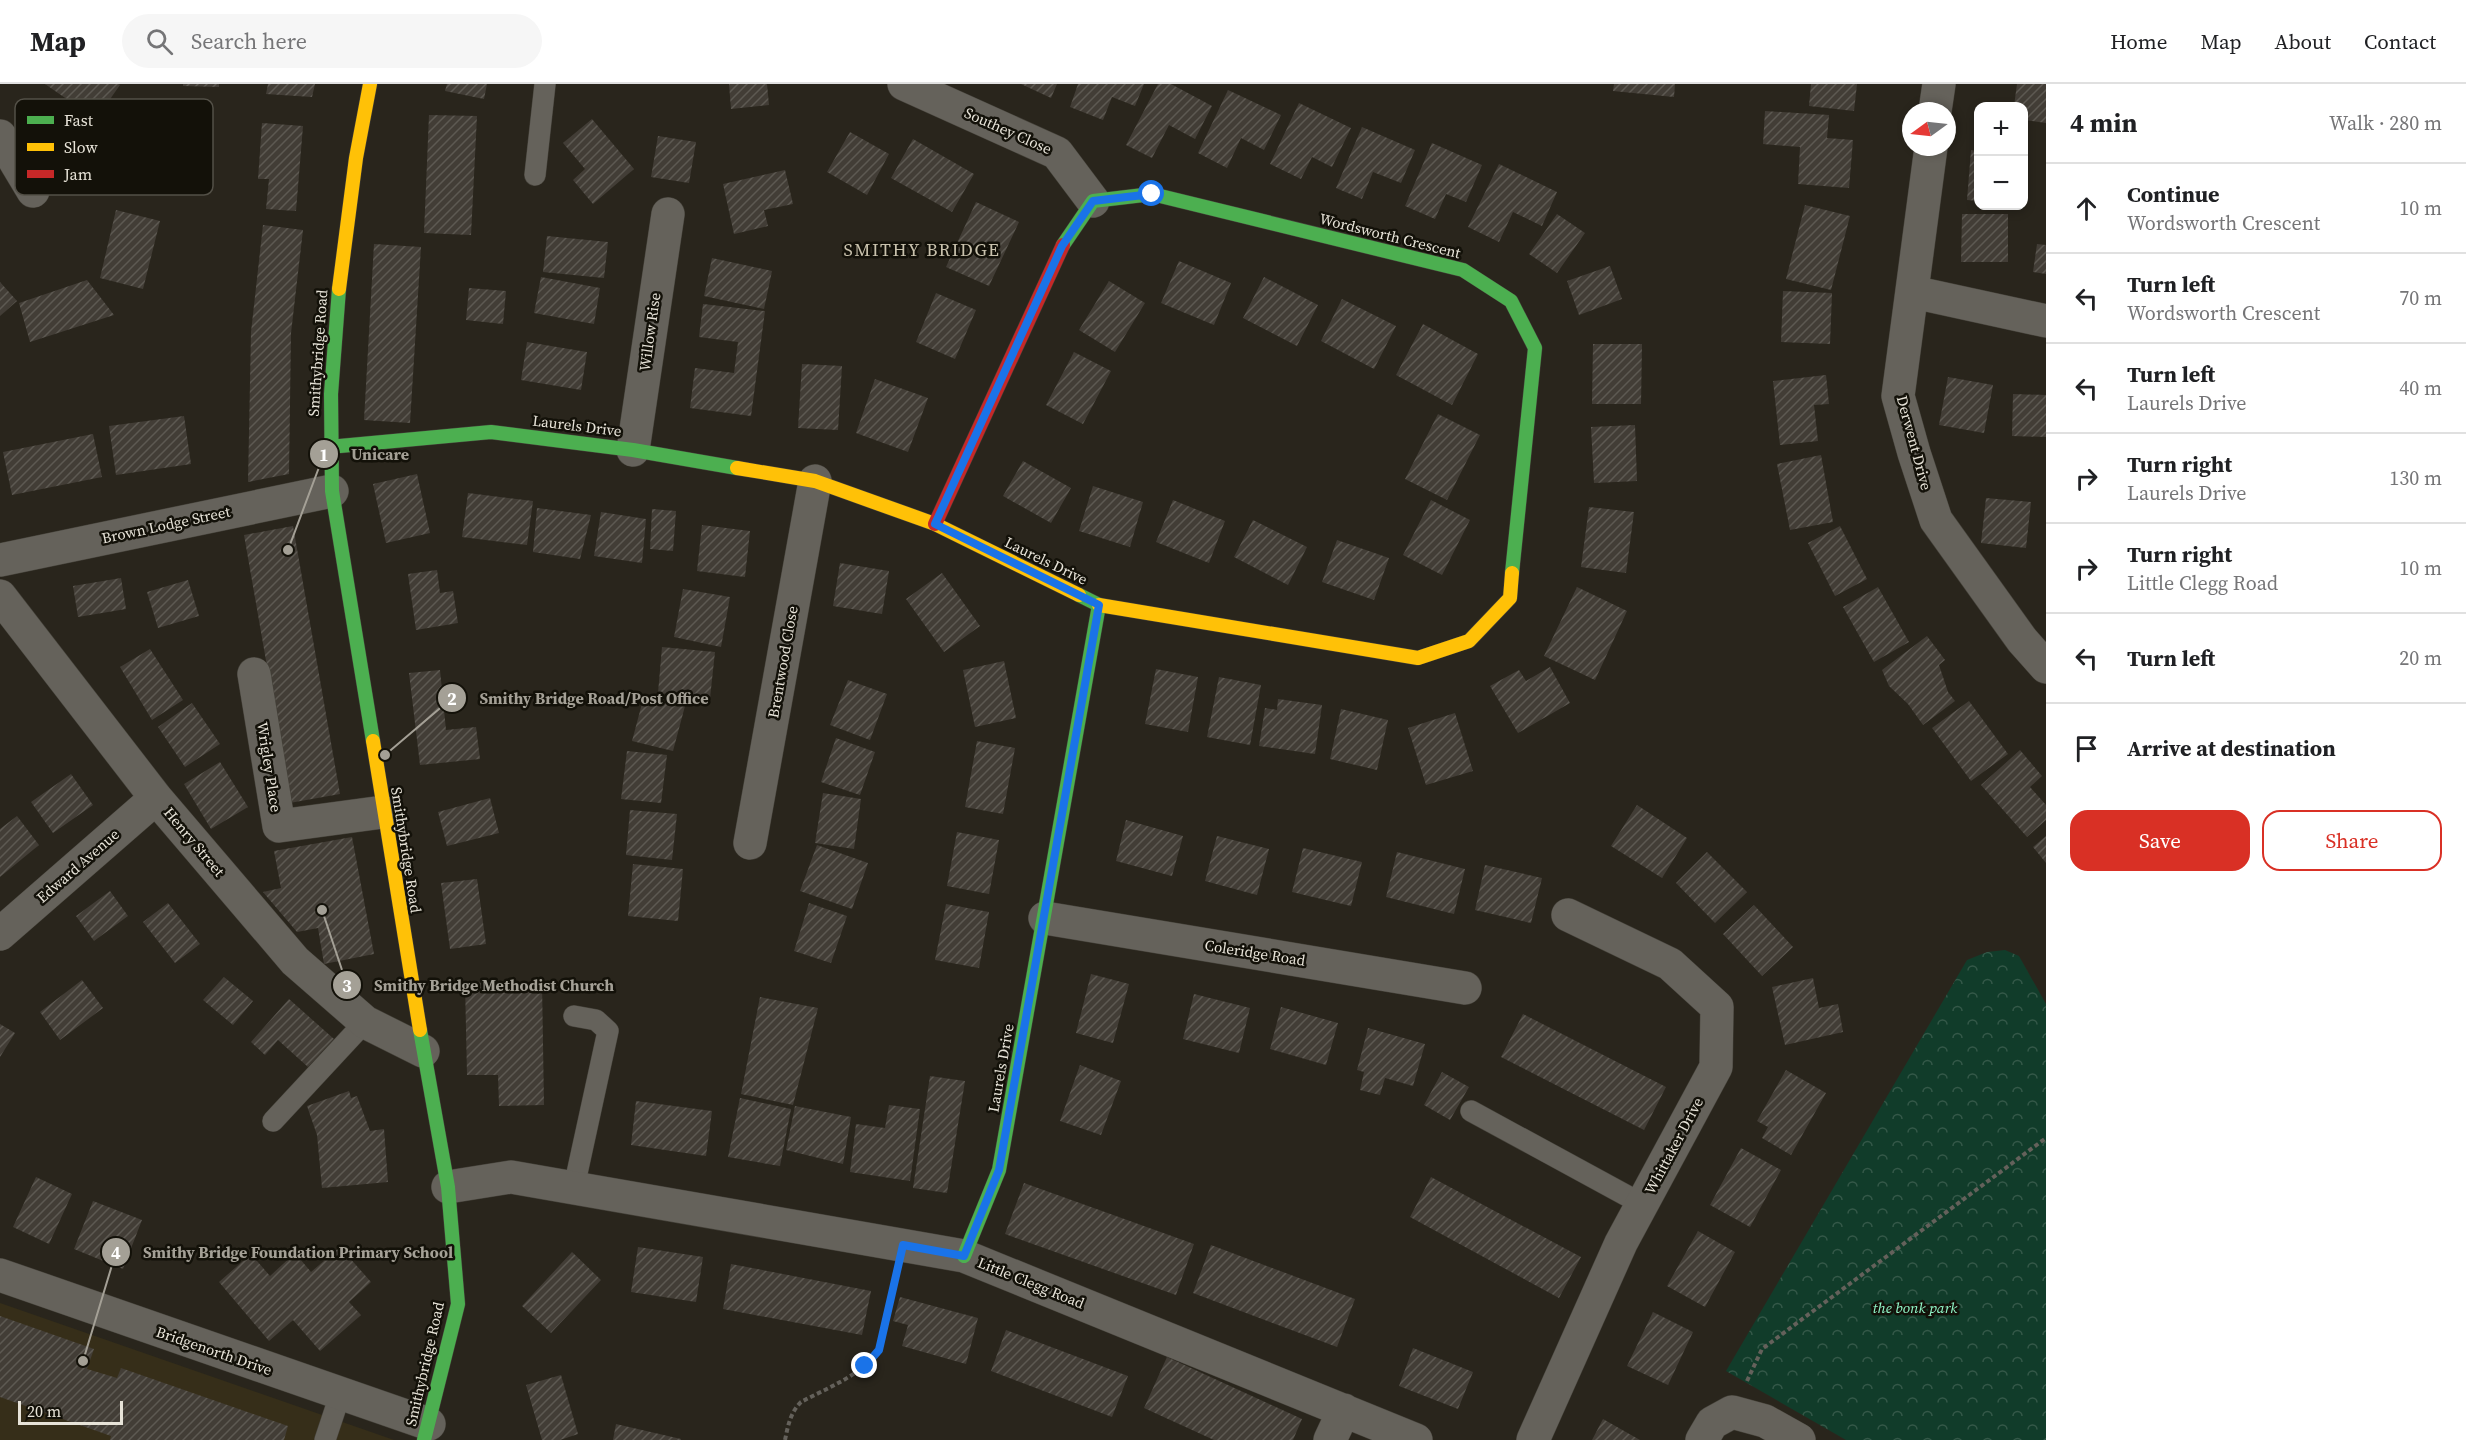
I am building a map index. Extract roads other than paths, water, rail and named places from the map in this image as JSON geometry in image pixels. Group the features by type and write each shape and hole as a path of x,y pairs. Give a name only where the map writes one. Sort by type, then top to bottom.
{"street":[{"name":"Smithybridge Road","path":"370,84 360,127 335,317 329,447 332,491 383,812 448,1187 458,1304 427,1432"},
{"name":"Southey Close","path":"904,84 1058,153 1093,201"},
{"path":"1936,102 1938,84"},
{"path":"0,136 15,161"},
{"name":"Derwent Drive","path":"1930,156 1898,396 1936,520 2022,640 2046,667"},
{"name":"Wordsworth Crescent","path":"1093,201 1152,194 1463,270 1511,301 1535,348 1510,597 1469,641 1418,658 1099,605"},
{"path":"935,524 1062,246 1093,201"},
{"name":"Willow Rise","path":"633,450 668,214"},
{"path":"1913,292 2046,321"},
{"name":"Laurels Drive","path":"329,447 491,432 633,450 815,481 935,524 1099,605 999,1170 964,1256"},
{"name":"Brentwood Close","path":"750,843 815,481"},
{"name":"Brown Lodge Street","path":"0,560 332,491"},
{"name":"Henry Street","path":"0,596 156,798 295,961 366,1022 423,1051"},
{"name":"Wrigley Place","path":"254,674 279,826 383,812"},
{"name":"Edward Avenue","path":"0,934 156,798"},
{"name":"Whittaker Drive","path":"1533,1440 1621,1243 1716,1067 1717,1007 1670,964 1568,915"},
{"name":"Coleridge Road","path":"1045,918 1465,988"},
{"name":"Little Clegg Road","path":"448,1187 510,1177 964,1256 1416,1440"},
{"name":"Bridgenorth Drive","path":"0,1275 340,1395 427,1432"},
{"path":"1330,1440 1344,1410"},
{"path":"1702,1440 1712,1423 1732,1412 1766,1421 1799,1440"}],"lane":[{"path":"535,175 545,84"},
{"path":"574,1016 596,1020 608,1031 574,1187"},
{"path":"273,1121 366,1022"},
{"path":"1472,1111 1642,1204"},
{"path":"325,1440 340,1395"}],"place":[{"name":"Unicare","path":"288,550"},
{"name":"Smithy Bridge Road/Post Office","path":"385,755"},
{"name":"Smithy Bridge Methodist Church","path":"322,910"},
{"name":"Smithy Bridge Foundation Primary School","path":"83,1361"}],"district":[{"name":"SMITHY BRIDGE","path":"922,250"}],"park label":[{"name":"the bonk park","path":"1915,1308"}]}
